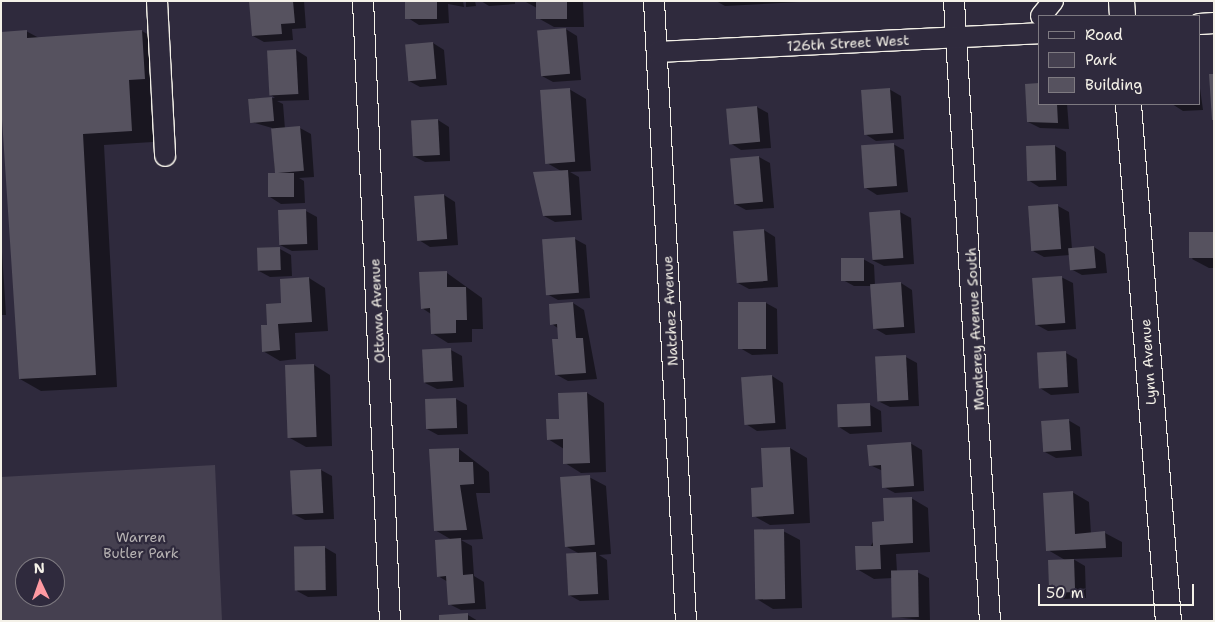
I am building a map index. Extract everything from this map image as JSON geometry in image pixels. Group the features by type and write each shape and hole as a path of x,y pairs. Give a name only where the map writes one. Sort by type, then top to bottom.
{"main road":[{"path":"1121,1 1122,15"},
{"name":"Lynn Avenue","path":"1128,105 1168,621"}],"street":[{"path":"157,1 165,156"},
{"name":"Ottawa Avenue","path":"363,1 390,621"},
{"name":"Natchez Avenue","path":"654,1 686,621"},
{"name":"Monterey Avenue South","path":"954,1 959,37 990,621"},
{"path":"1042,15 1053,1"},
{"path":"1032,33 1038,21"},
{"path":"1200,24 1214,23"},
{"name":"126th Street West","path":"657,52 1032,33"}],"green space":[{"name":"Warren Butler Park","path":"215,465 222,621 1,621 1,477"}],"building":[{"path":"249,1 293,1 295,23 281,24 282,34 252,36"},
{"path":"405,1 437,1 437,19 405,19"},
{"path":"536,1 567,1 567,19 536,19"},
{"path":"566,28 570,74 541,76 537,31"},
{"path":"27,30 27,38 142,30 145,79 129,80 132,131 83,134 96,375 19,379 1,104 1,32"},
{"path":"433,42 436,79 408,81 405,44"},
{"path":"296,49 298,94 269,95 267,51"},
{"path":"1209,74 1214,74 1214,120 1212,120"},
{"path":"1038,83 1038,105 1057,105 1058,123 1027,122 1025,84"},
{"path":"570,88 575,162 545,164 540,90"},
{"path":"890,88 893,133 864,135 861,90"},
{"path":"272,97 274,121 250,123 248,99"},
{"path":"757,106 760,142 729,145 726,109"},
{"path":"438,119 440,155 413,156 411,120"},
{"path":"300,126 304,171 275,173 271,129"},
{"path":"894,143 897,186 864,188 861,145"},
{"path":"1055,145 1056,180 1027,181 1026,146"},
{"path":"759,156 763,202 734,204 730,159"},
{"path":"568,170 571,215 543,216 533,172"},
{"path":"268,173 294,173 294,197 268,197"},
{"path":"444,194 447,239 417,241 414,196"},
{"path":"1058,204 1061,249 1031,251 1028,206"},
{"path":"306,209 307,244 279,245 278,210"},
{"path":"900,210 903,258 872,260 869,212"},
{"path":"764,229 768,281 737,283 733,231"},
{"path":"1189,232 1214,232 1214,258 1189,258"},
{"path":"575,237 579,293 546,295 542,239"},
{"path":"1094,246 1096,268 1070,270 1068,248"},
{"path":"280,247 281,270 258,271 257,248"},
{"path":"841,258 864,258 864,281 841,281"},
{"path":"447,271 447,287 466,287 467,320 456,320 456,333 431,334 430,308 421,309 419,272"},
{"path":"1062,276 1065,323 1035,325 1032,278"},
{"path":"309,277 312,322 278,324 280,350 262,352 261,325 267,325 266,304 281,303 280,279"},
{"path":"901,282 904,327 873,329 870,284"},
{"path":"573,302 576,338 583,338 586,373 555,375 552,339 558,339 557,324 550,325 549,304"},
{"path":"738,302 766,302 766,349 738,349"},
{"path":"451,348 453,381 424,382 422,350"},
{"path":"1066,351 1068,387 1039,388 1037,353"},
{"path":"906,355 908,400 877,402 875,357"},
{"path":"314,364 317,437 288,438 285,365"},
{"path":"772,375 775,423 744,425 741,377"},
{"path":"587,392 590,463 563,464 563,439 547,440 546,419 559,419 558,393"},
{"path":"456,398 457,428 426,429 425,399"},
{"path":"870,403 871,426 838,427 837,404"},
{"path":"1069,419 1071,450 1043,452 1041,421"},
{"path":"911,442 914,486 882,488 881,465 869,466 867,445"},
{"path":"790,447 794,514 752,517 751,488 763,487 761,448"},
{"path":"459,448 459,462 473,462 474,484 460,485 467,530 434,531 429,449"},
{"path":"321,469 323,513 292,515 290,471"},
{"path":"590,475 595,545 565,547 560,477"},
{"path":"1073,491 1075,534 1105,531 1106,548 1046,551 1043,493"},
{"path":"912,497 913,543 880,545 881,569 856,570 855,546 873,546 872,522 884,521 883,498"},
{"path":"784,529 785,599 755,600 754,530"},
{"path":"461,538 463,575 473,574 475,603 448,605 446,576 437,577 435,540"},
{"path":"325,546 326,590 295,591 294,547"},
{"path":"596,552 598,594 568,596 566,554"},
{"path":"1074,559 1075,592 1049,593 1048,560"},
{"path":"891,570 918,570 919,617 892,617"},
{"path":"468,613 468,621 439,621 439,615"}]}
